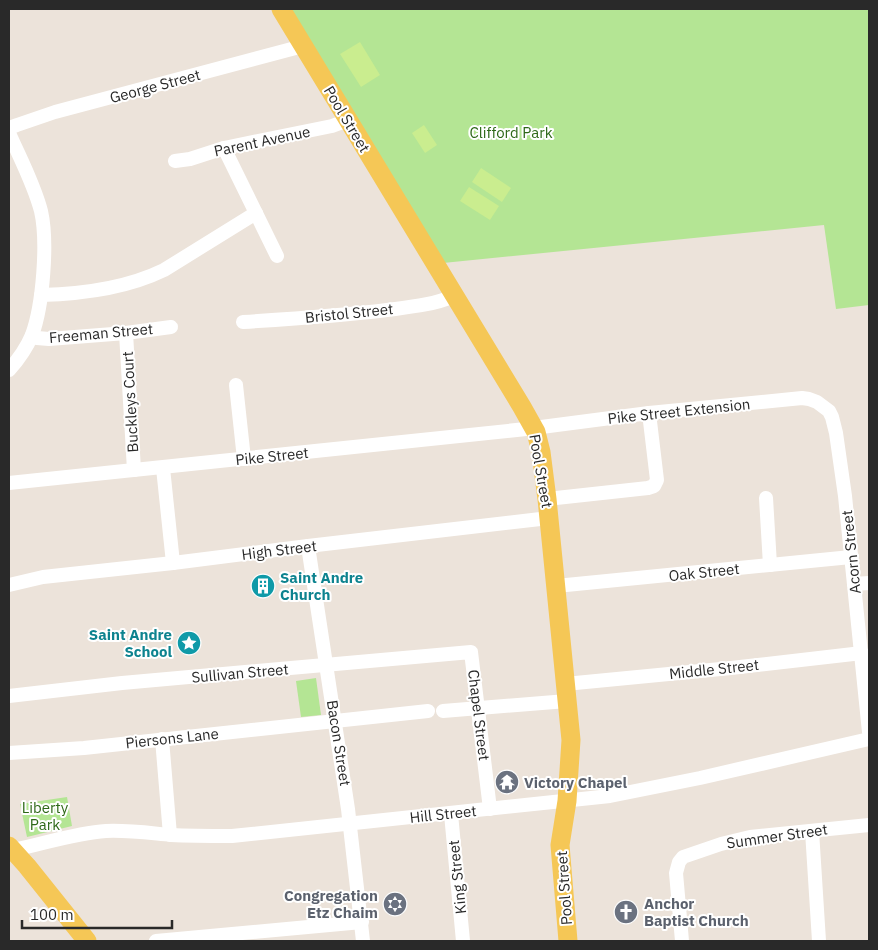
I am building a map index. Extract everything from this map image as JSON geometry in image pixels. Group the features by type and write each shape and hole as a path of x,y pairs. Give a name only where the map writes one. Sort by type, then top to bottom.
{"main road":[{"name":"Pool Street","path":"280,9 534,428 538,439 548,498 571,740 567,801 560,845 568,941"},
{"path":"11,848 87,941"}],"street":[{"name":"George Street","path":"9,128 54,112 303,46"},
{"name":"Parent Avenue","path":"175,162 224,148 332,126 348,120"},
{"path":"9,133 36,195 42,220 44,250 41,295 32,335 9,370"},
{"path":"224,148 278,256"},
{"path":"41,295 73,293 104,288 153,275 256,213"},
{"name":"Bristol Street","path":"243,322 369,312 433,303 454,296"},
{"name":"Freeman Street","path":"32,335 37,338 49,339 126,333 172,327"},
{"name":"Buckleys Court","path":"126,333 134,470"},
{"path":"236,384 244,459"},
{"name":"Pike Street Extension","path":"534,428 649,413 802,398 813,400 823,406"},
{"name":"Acorn Street","path":"823,406 832,417 836,433 845,496 869,732"},
{"path":"548,498 654,486 657,480 649,413"},
{"name":"Pike Street","path":"9,483 534,428"},
{"path":"163,468 173,563"},
{"path":"766,498 770,565"},
{"name":"High Street","path":"9,585 43,577 549,518"},
{"name":"Bacon Street","path":"308,546 350,824 364,941"},
{"name":"Oak Street","path":"556,586 851,557"},
{"path":"854,584 869,583"},
{"name":"Sullivan Street","path":"9,696 122,683 471,652"},
{"name":"Chapel Street","path":"471,652 490,809"},
{"name":"Middle Street","path":"443,711 478,708 721,668 862,653"},
{"name":"Piersons Lane","path":"9,753 84,748 428,711"},
{"name":"Hill Street","path":"11,848 99,832 131,831 232,836 610,796 642,791 869,738"},
{"path":"162,739 170,834"},
{"name":"King Street","path":"450,814 463,941"},
{"name":"Summer Street","path":"682,941 676,873 677,864 680,859 731,841 869,825"},
{"path":"812,831 819,941"},
{"path":"156,941 362,922"}],"green space":[{"name":"Clifford Park","path":"290,9 869,9 869,305 836,309 824,225 443,263"},
{"path":"360,42 380,75 361,87 340,54"},
{"path":"424,125 437,145 425,153 412,133"},
{"path":"481,168 511,188 502,202 472,182"},
{"path":"469,187 499,206 490,220 460,201"},
{"path":"316,678 321,715 301,717 296,681"},
{"name":"Liberty Park","path":"67,797 72,826 27,837 20,804"}],"place":[{"name":"Saint Andre Church","path":"263,586"},
{"name":"Saint Andre School","path":"189,643"},
{"name":"Victory Chapel","path":"507,782"},
{"name":"Congregation Etz Chaim","path":"395,904"},
{"name":"Anchor Baptist Church","path":"626,912"}]}
